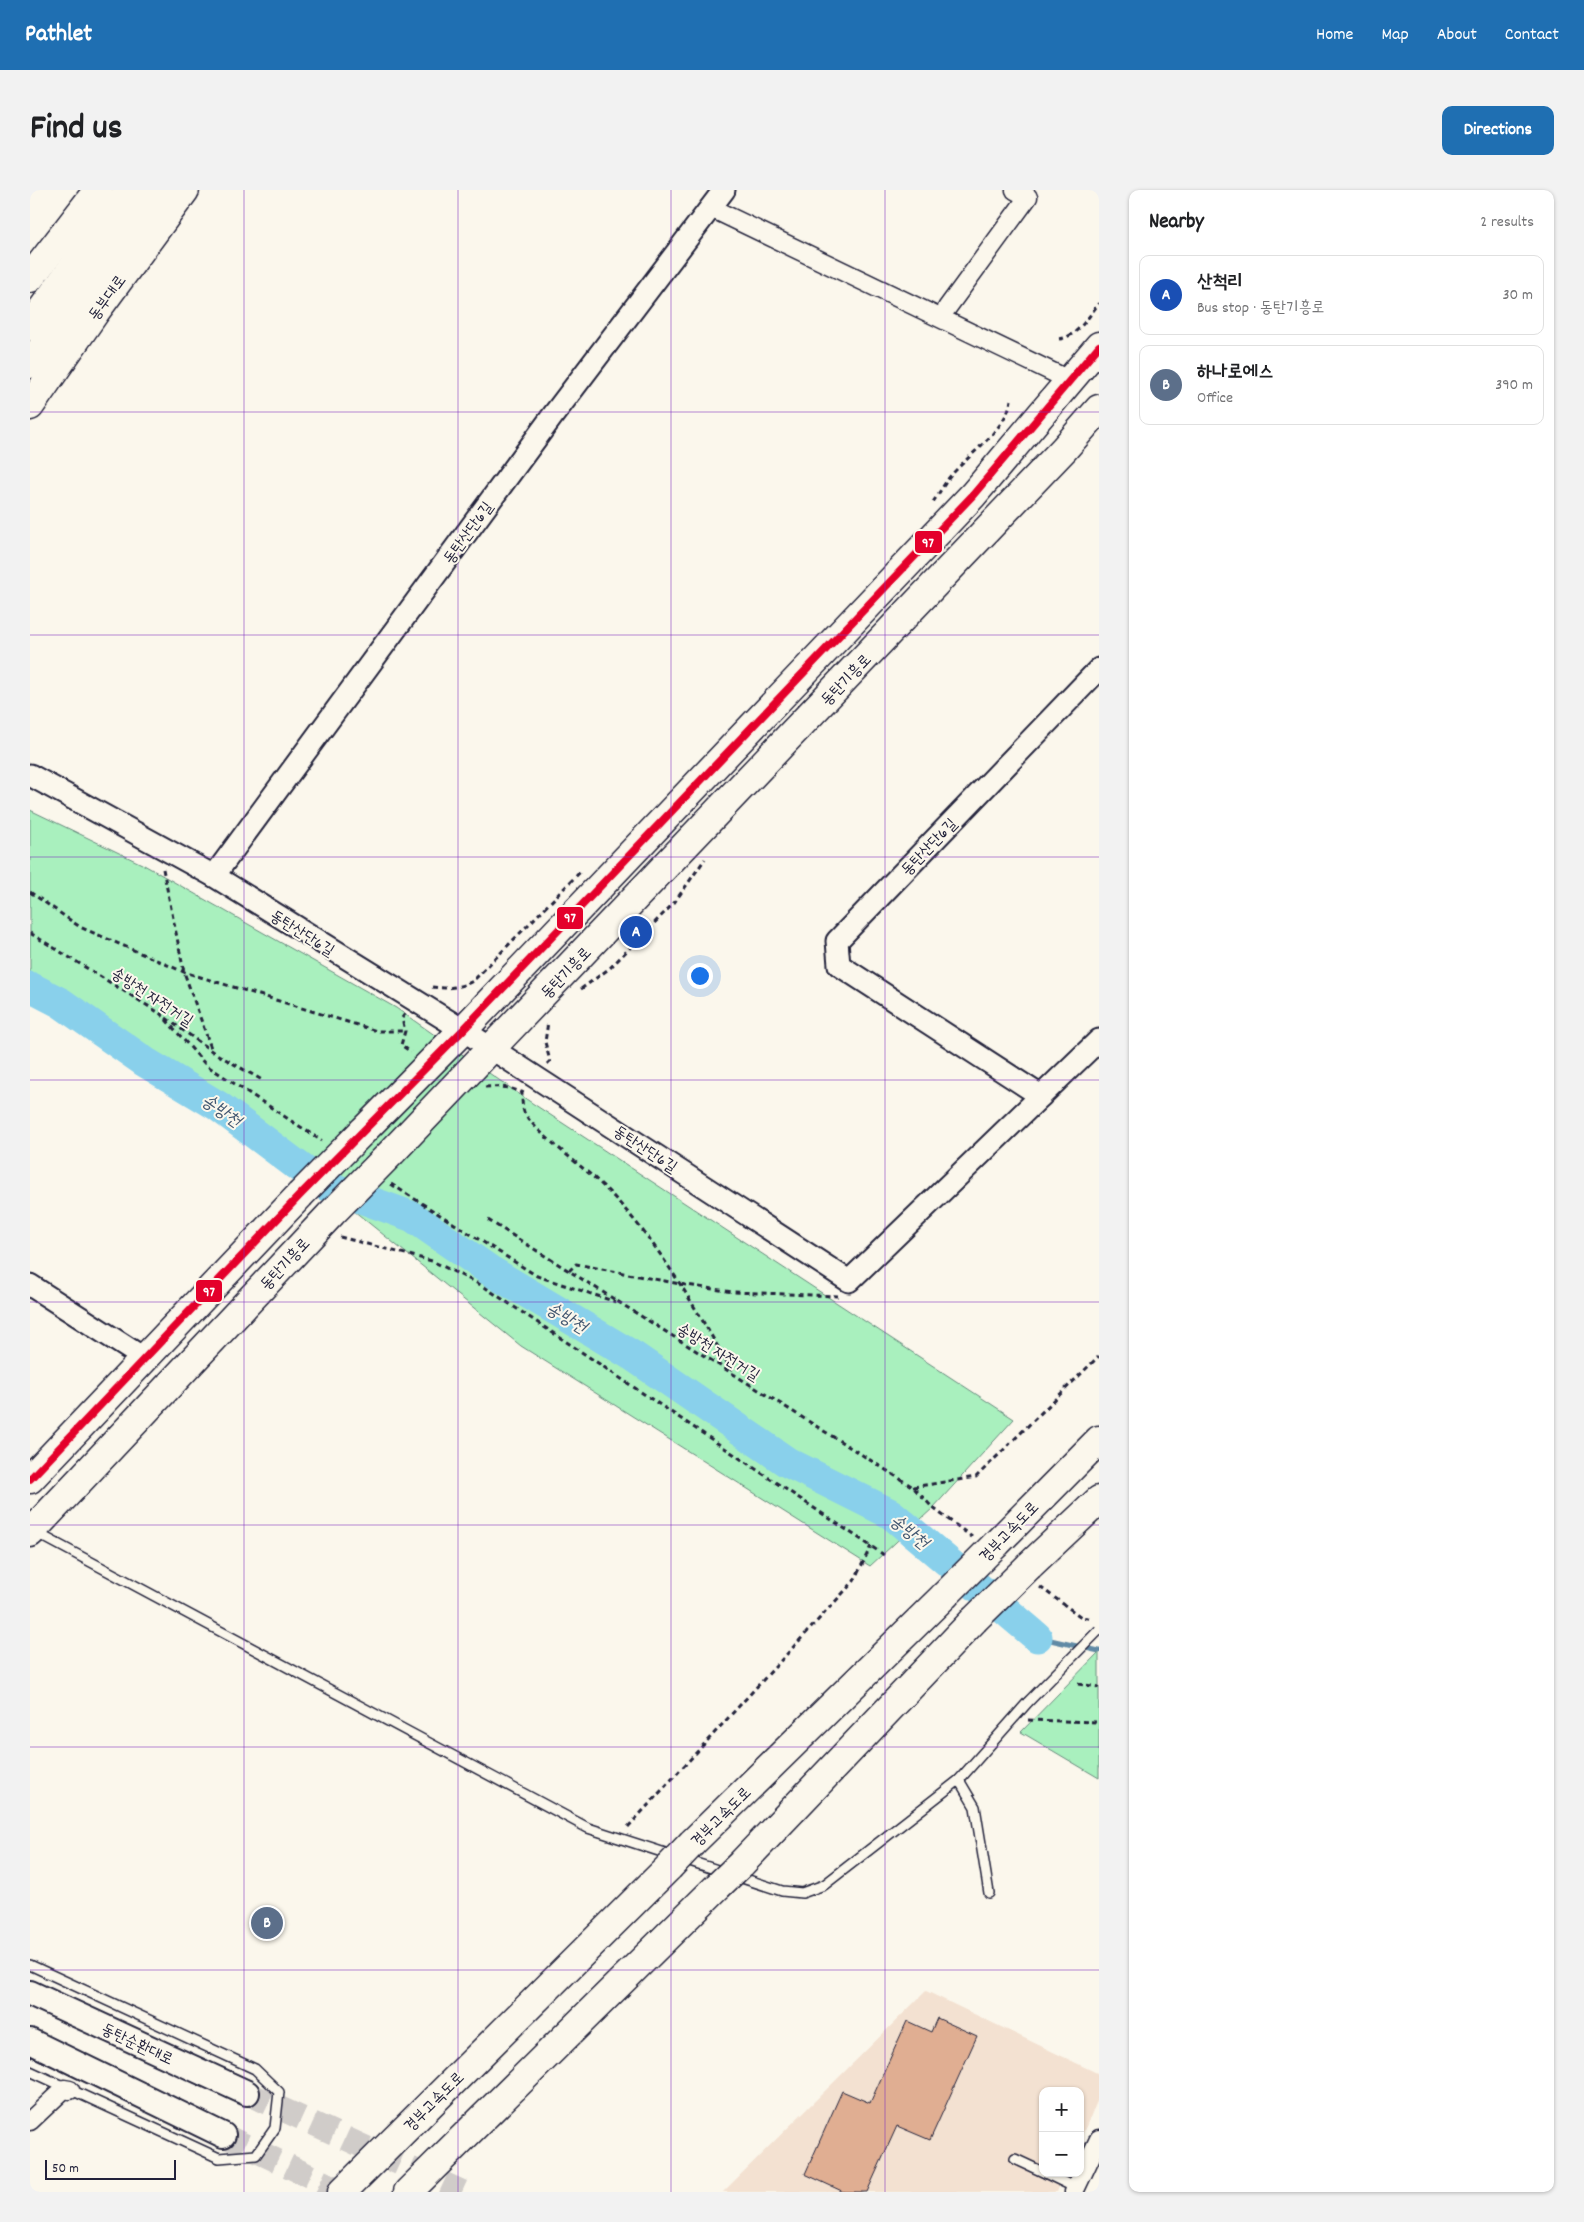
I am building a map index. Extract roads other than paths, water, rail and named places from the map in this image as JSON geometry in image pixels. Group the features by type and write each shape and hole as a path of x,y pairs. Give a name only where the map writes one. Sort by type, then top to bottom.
{"main road":[{"path":"30,278 98,190"},
{"path":"30,326 129,190"},
{"name":"동부대로","path":"30,364 159,190"},
{"name":"동부대로","path":"30,406 96,311 185,190"},
{"name":"동탄기흥로","path":"30,1479 300,1195 463,1030 973,495 1099,346"},
{"name":"동탄기흥로","path":"31,1532 335,1225 392,1152 1064,449 1099,409"},
{"name":"경부고속도로","path":"342,2192 1099,1440"},
{"path":"408,2192 741,1864 974,1620 1099,1500"},
{"name":"동탄순환대로","path":"30,1993 247,2092"},
{"path":"30,2041 223,2135"}],"street":[{"name":"동탄산단6길","path":"214,876 554,414 724,190"},
{"path":"947,308 1028,197 1014,190"},
{"path":"711,208 1071,381"},
{"name":"동탄산단6길","path":"1041,1096 840,965 836,941 1099,669"},
{"name":"동탄산단6길","path":"30,775 214,876 492,1048 849,1281 1099,1040"},
{"path":"30,1286 145,1360"},
{"path":"30,2121 64,2089 70,2090"},
{"path":"1075,2190 1099,2139"}],"lane":[{"path":"31,1532 588,1828 763,1886 782,1891 802,1893 824,1885 959,1780 1028,1702 1099,1630"},
{"path":"959,1780 974,1806 989,1893"},
{"path":"30,1965 255,2069 279,2092 275,2128 256,2155 219,2158 30,2071"},
{"path":"1014,2159 1039,2171"},
{"path":"1051,2177 1075,2190"}],"waterway":[{"name":"송방천","path":"30,987 61,1003 145,1062 218,1106 322,1184 413,1217 489,1270 633,1356 787,1462 891,1514 1037,1637"},
{"name":"송방천","path":"1037,1637 1099,1651"}],"tunnel":[{"path":"247,2093 462,2192"},
{"path":"223,2135 343,2192"}],"place":[{"name":"산척리","path":"636,932"},
{"name":"하나로에스","path":"267,1923"}]}
